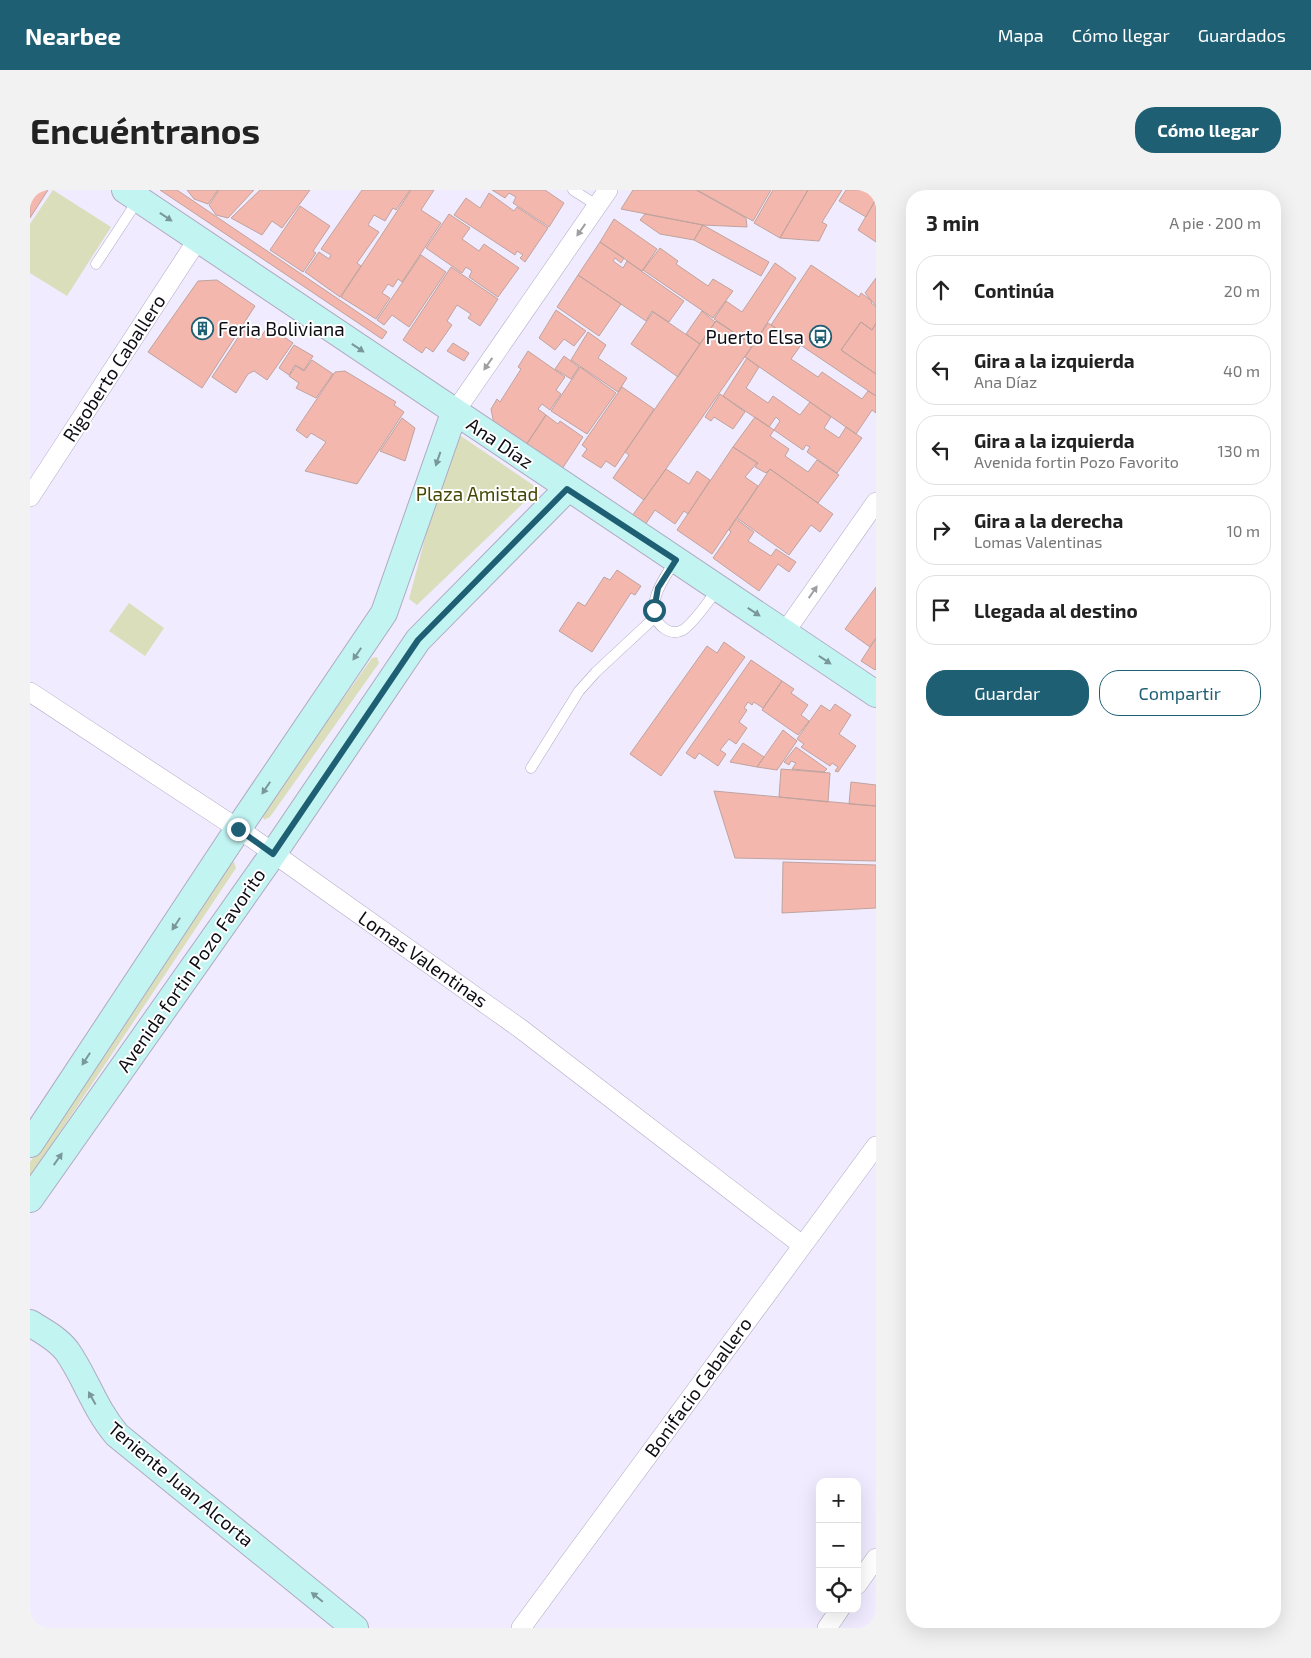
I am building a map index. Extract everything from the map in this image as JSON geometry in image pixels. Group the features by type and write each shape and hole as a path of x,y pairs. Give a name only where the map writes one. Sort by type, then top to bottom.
{"street":[{"name":"Ana Díaz","path":"132,194 567,489 876,694"},
{"name":"Avenida fortin Pozo Favorito","path":"30,1144 238,829 384,614 454,413 603,198"},
{"name":"Rigoberto Caballero","path":"30,497 198,239"},
{"name":"Avenida fortin Pozo Favorito","path":"30,1199 273,854 418,640 567,489"},
{"path":"785,632 876,502"},
{"path":"384,614 418,640"},
{"name":"Lomas Valentinas","path":"30,692 238,829 521,1029 802,1245"},
{"name":"Bonifacio Caballero","path":"521,1628 876,1146"},
{"name":"Teniente Juan Alcorta","path":"30,1323 53,1338 66,1350 98,1408 117,1435 355,1628"},
{"path":"861,1579 876,1558"},
{"path":"827,1628 837,1613"}],"lane":[{"path":"574,190 603,198"},
{"path":"96,264 132,194"},
{"path":"676,560 658,588 655,617 658,623 667,630 677,633 685,629 719,589"},
{"path":"531,768 579,691 596,672 655,617"}],"green space":[{"path":"53,190 111,227 67,296 30,273 30,224"},
{"name":"Plaza Amistad","path":"458,434 536,487 535,492 417,605 409,599 452,436"},
{"path":"129,603 164,628 145,656 109,631"},
{"path":"377,657 379,663 270,817 264,820 262,813 372,658"},
{"path":"234,862 236,868 30,1177 30,1162 229,863"}],"building":[{"path":"30,190 48,190 30,218"},
{"path":"160,190 177,190 387,332 382,339"},
{"path":"187,190 218,190 208,204 194,199"},
{"path":"219,190 254,190 228,218 216,215 209,205"},
{"path":"260,190 310,190 282,228 272,221 262,235 231,218"},
{"path":"362,190 410,190 396,210 393,208 385,221 374,215 368,225 379,232 357,263 361,266 340,297 305,272 319,252 329,259 331,255 321,249"},
{"path":"411,190 434,190 421,210 441,223 402,282 398,279 393,287 388,284 382,293 390,298 376,319 341,297"},
{"path":"492,190 545,190 564,203 549,227 513,203 516,197 509,193 505,198"},
{"path":"633,190 696,190 746,218 747,227 703,225 621,209"},
{"path":"697,190 771,190 753,221"},
{"path":"773,190 808,190 780,238 754,223"},
{"path":"808,190 842,190 822,222 827,225 819,241 780,238"},
{"path":"846,190 876,190 876,199 866,217 839,201"},
{"path":"489,193 514,211 517,207 548,228 525,262 520,258 523,255 517,251 515,255 454,215 466,198 480,208"},
{"path":"876,199 876,242 858,230"},
{"path":"300,206 330,226 313,251 316,253 303,272 270,250"},
{"path":"449,214 470,228 462,239 479,251 484,244 519,268 498,297 469,277 472,271 466,267 462,273 426,248"},
{"path":"645,214 703,225 694,240 660,234 640,220"},
{"path":"614,219 657,249 642,271 600,242"},
{"path":"703,225 769,262 761,276 694,240"},
{"path":"600,242 624,258 621,263 615,258 613,261 623,268 627,261 684,301 669,322 652,311 646,321 578,275"},
{"path":"660,248 678,261 676,264 708,286 713,279 733,291 713,318 643,270"},
{"path":"421,255 446,272 409,327 392,315 384,325 377,320"},
{"path":"775,263 796,278 753,345 714,319 726,301 742,312"},
{"name":"Puerto Elsa","path":"811,265 859,297 861,293 872,301 871,303 876,307 876,323 872,330 861,322 841,350 876,374 876,396 771,325"},
{"path":"451,267 498,299 480,326 468,318 471,314 457,305 447,321 452,325 433,352 426,347 422,353 403,340"},
{"path":"578,275 621,304 599,336 557,307"},
{"path":"876,278 876,306 865,293"},
{"name":"Feria Boliviana","path":"217,280 255,306 202,388 148,352 198,281"},
{"path":"556,310 586,331 574,346 564,339 555,350 539,338"},
{"path":"702,311 715,322 700,344 686,334"},
{"path":"653,312 700,344 678,377 631,344"},
{"path":"716,321 753,345 644,500 613,478 629,455 625,452"},
{"path":"861,322 872,330 876,323 876,374 841,350"},
{"path":"768,323 801,345 791,359 818,377 822,372 862,399 868,391 876,396 876,413 872,410 856,434 745,357"},
{"path":"268,326 293,343 267,380 254,371 248,374 236,393 212,377 243,330 259,340"},
{"path":"588,332 606,345 598,358 627,378 618,392 571,360"},
{"path":"453,343 469,353 464,361 447,351"},
{"path":"294,345 313,356 304,370 295,365 289,375 279,368"},
{"path":"528,351 565,377 556,390 561,394 550,410 542,404 538,409 546,415 526,445 494,424 491,409 497,399 500,402 521,369 518,367"},
{"path":"564,356 579,367 571,379 555,369"},
{"path":"747,358 759,367 746,388 768,403 773,396 800,415 810,402 831,417 824,428 839,438 846,427 862,438 837,473 807,452 810,447 806,445 803,450 774,430 780,421 776,417 769,427 723,396"},
{"path":"312,360 333,374 316,398 296,388 299,383 289,376 296,366 304,371"},
{"path":"580,367 616,393 587,434 551,411"},
{"path":"345,371 396,402 394,405 404,412 357,484 305,471 326,442 311,433 307,438 296,430 335,372"},
{"path":"622,387 654,409 615,467 606,461 601,468 582,456 587,449 582,445"},
{"path":"720,394 745,412 733,429 714,417 711,421 705,417"},
{"path":"546,415 558,424 560,421 583,437 562,469 526,445"},
{"path":"755,417 774,430 770,436 789,449 785,456 808,472 817,460 839,475 818,503 770,469 766,473 755,467 758,463 733,447"},
{"path":"402,418 415,428 405,461 380,451"},
{"path":"733,447 757,463 745,477 758,486 712,554 677,530"},
{"path":"666,469 689,484 697,471 710,480 688,514 684,511 675,524 655,510 645,525 632,516"},
{"path":"770,469 833,514 820,532 811,525 789,555 737,518"},
{"path":"736,519 754,532 748,541 771,556 776,549 796,562 789,572 778,564 759,591 713,558 731,532 729,530"},
{"path":"617,570 641,586 635,595 631,593 592,652 559,631 578,602 585,606 604,577 610,580"},
{"path":"876,587 876,638 870,647 845,629"},
{"path":"876,638 876,669 875,670 861,661"},
{"path":"724,642 745,657 661,776 630,754 707,646 717,653"},
{"path":"751,660 782,681 763,708 754,702 752,705 748,702 744,708 747,710 739,722 747,728 736,744 729,739 720,750 726,754 718,766 699,753 695,759 686,753"},
{"path":"782,681 794,689 791,693 808,705 801,715 809,721 798,735 762,710"},
{"path":"835,704 851,715 839,734 856,746 838,772 835,771 838,767 832,763 830,766 801,747 804,744 797,739 821,705 830,711"},
{"path":"783,730 797,741 777,770 757,767"},
{"path":"743,743 764,757 757,767 730,762"},
{"path":"796,747 827,769 824,772 792,769 796,763 791,761 789,765 784,762"},
{"path":"781,769 830,773 828,802 779,797"},
{"path":"851,782 876,785 876,806 849,804"},
{"path":"714,791 876,806 876,861 735,858"},
{"path":"783,862 876,865 876,908 782,913"}],"place":[{"name":"Feria Boliviana","path":"202,329"},
{"name":"Puerto Elsa","path":"820,337"}],"route":[{"path":"238,829 273,854 418,640 567,489 676,560 658,588 654,610"}]}
